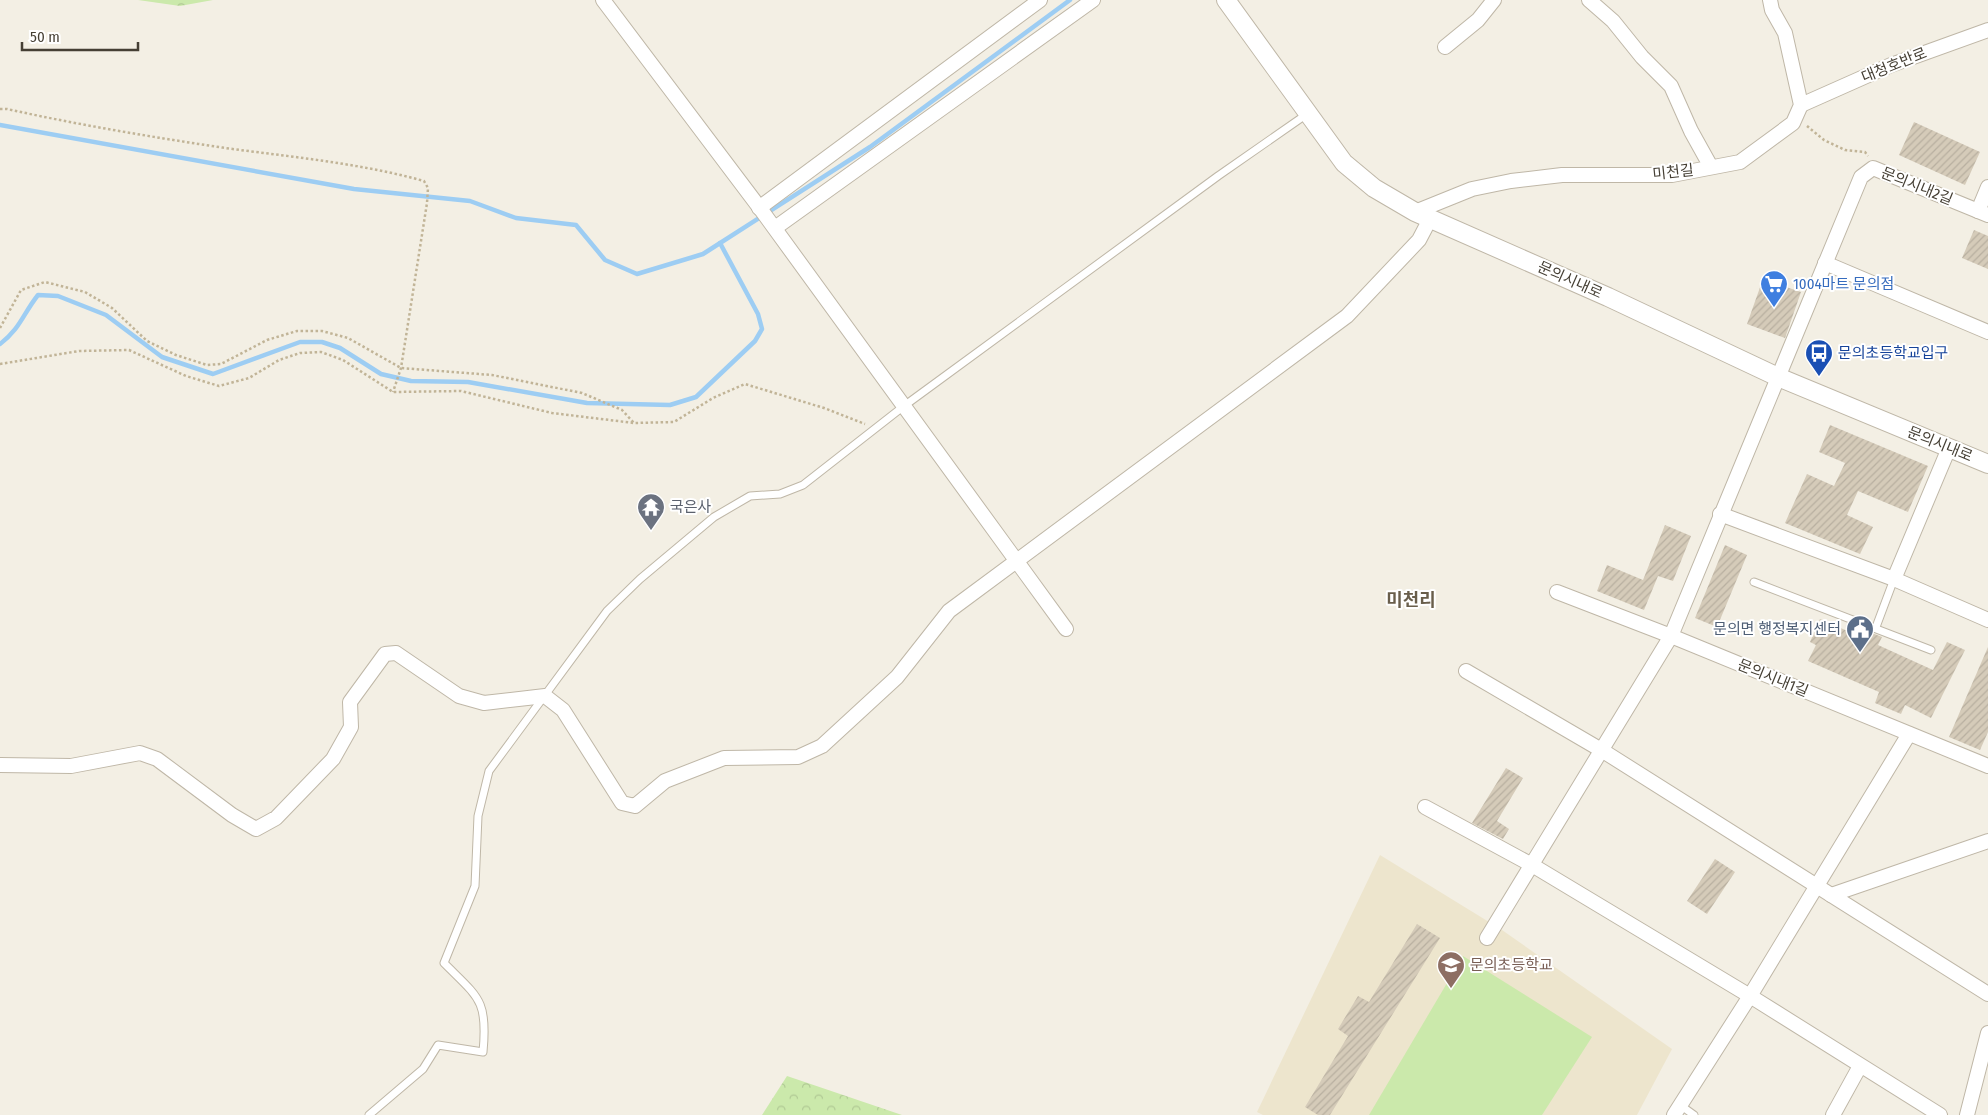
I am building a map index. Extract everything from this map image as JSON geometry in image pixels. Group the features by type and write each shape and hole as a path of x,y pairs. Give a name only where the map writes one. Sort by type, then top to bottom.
{"street":[{"path":"602,0 773,226 1066,629"},
{"path":"761,210 1040,0"},
{"path":"773,226 1093,0"},
{"name":"문의시내로","path":"1226,0 1344,163 1374,188 1422,215 1608,297 1778,377 1988,464"},
{"path":"1445,47 1478,20 1494,0"},
{"path":"1589,0 1613,21 1642,57 1671,86 1691,131 1711,167"},
{"path":"1770,0 1772,10 1785,33 1802,105"},
{"name":"대청호반로","path":"1802,105 1891,65 1988,30"},
{"name":"미천길","path":"1422,215 1472,189 1511,181 1562,175 1672,175 1740,162 1772,140 1792,123 1802,105"},
{"name":"문의시내2길","path":"1487,938 1603,751 1671,636 1861,177 1873,168 1983,213 1988,187"},
{"path":"0,765 71,766 140,753 156,759 232,815 256,829 276,818 333,759 351,727 350,702 385,654 396,653 459,696 484,703 545,696 562,710 622,803 635,806 665,781 724,758 798,757 822,746 898,677 949,611 1347,316 1420,240 1422,215"},
{"path":"1825,263 1988,332"},
{"path":"1894,579 1949,448"},
{"path":"1720,514 1894,579 1988,620"},
{"name":"문의시내1길","path":"1557,592 1671,636 1988,766"},
{"path":"1466,671 1603,751 1988,994"},
{"path":"1677,1110 1750,996 1909,734"},
{"path":"1425,807 1532,865 1750,996 1940,1115"},
{"path":"1830,895 1988,841"},
{"path":"1967,1115 1983,1070 1988,1034"},
{"path":"1833,1115 1860,1066"}],"lane":[{"path":"369,1115 423,1069 438,1045 482,1052 485,1024 478,997 444,963 475,886 478,816 489,771 607,611 640,579 714,517 750,496 780,494 803,485 904,406 1218,176 1308,114"},
{"path":"1876,627 1894,579"},
{"path":"1754,582 1876,627 1931,650"},
{"path":"1677,1110 1694,1115"}],"path":[{"path":"0,110 8,109 75,124 224,148 394,172 424,181 428,188 427,203 400,370 393,392"},
{"path":"1809,127 1824,140 1845,150 1865,152"},
{"path":"0,328 20,290 45,282 85,292 112,308 147,341 176,355 207,365 221,364 267,340 297,331 322,331 348,338 400,370 492,375 582,393 622,410 634,423"},
{"path":"0,364 79,351 130,350 186,376 219,386 249,378 278,360 300,353 321,352 343,360 393,392 461,391 552,413 634,423 674,422 714,398 745,384 824,408 875,428"}],"shaded area":[{"name":"문의초등학교","path":"1380,855 1502,930 1672,1049 1637,1115 1263,1115 1257,1112"}],"green space":[{"path":"138,0 213,0 180,6"},
{"path":"1463,956 1592,1037 1542,1115 1369,1115"},
{"path":"787,1076 902,1115 762,1115"}],"building":[{"path":"1914,122 1980,152 1965,185 1899,155"},
{"path":"1974,230 1988,236 1988,269 1962,258"},
{"name":"1004마트 문의점","path":"1763,279 1801,292 1785,338 1747,324"},
{"path":"1830,425 1928,466 1908,512 1858,491 1847,515 1873,527 1860,554 1785,523 1807,474 1834,486 1845,463 1819,452"},
{"path":"1665,525 1691,536 1673,581 1658,576 1644,610 1597,591 1607,565 1643,580"},
{"path":"1725,545 1747,555 1717,627 1695,618"},
{"path":"1820,619 1859,636 1862,629 1882,637 1878,645 1933,670 1947,642 1965,650 1931,718 1905,705 1901,714 1875,703 1879,692 1808,661 1816,645 1810,642"},
{"path":"1988,647 1988,732 1980,750 1949,737"},
{"path":"1506,768 1523,778 1497,821 1509,829 1503,839 1472,823"},
{"path":"1715,859 1735,872 1707,914 1687,901"},
{"path":"1417,924 1440,938 1330,1115 1318,1115 1305,1107 1348,1036 1338,1029 1358,996 1369,1002"}],"waterway":[{"path":"0,125 354,189 470,201 516,218 576,225 605,260 637,274 703,254 870,147 1070,0"},
{"path":"0,344 17,327 38,295 58,296 106,315 162,357 213,374 300,342 322,342 340,348 381,374 411,381 468,382 587,403 670,405 696,397 755,341 762,329 758,314 720,243"}],"place":[{"name":"1004마트 문의점","path":"1774,308"},
{"name":"문의초등학교입구","path":"1819,377"},
{"name":"국은사","path":"651,531"},
{"name":"문의면 행정복지센터","path":"1860,653"},
{"name":"문의초등학교","path":"1451,989"}],"district":[{"name":"미천리","path":"1411,600"}]}
